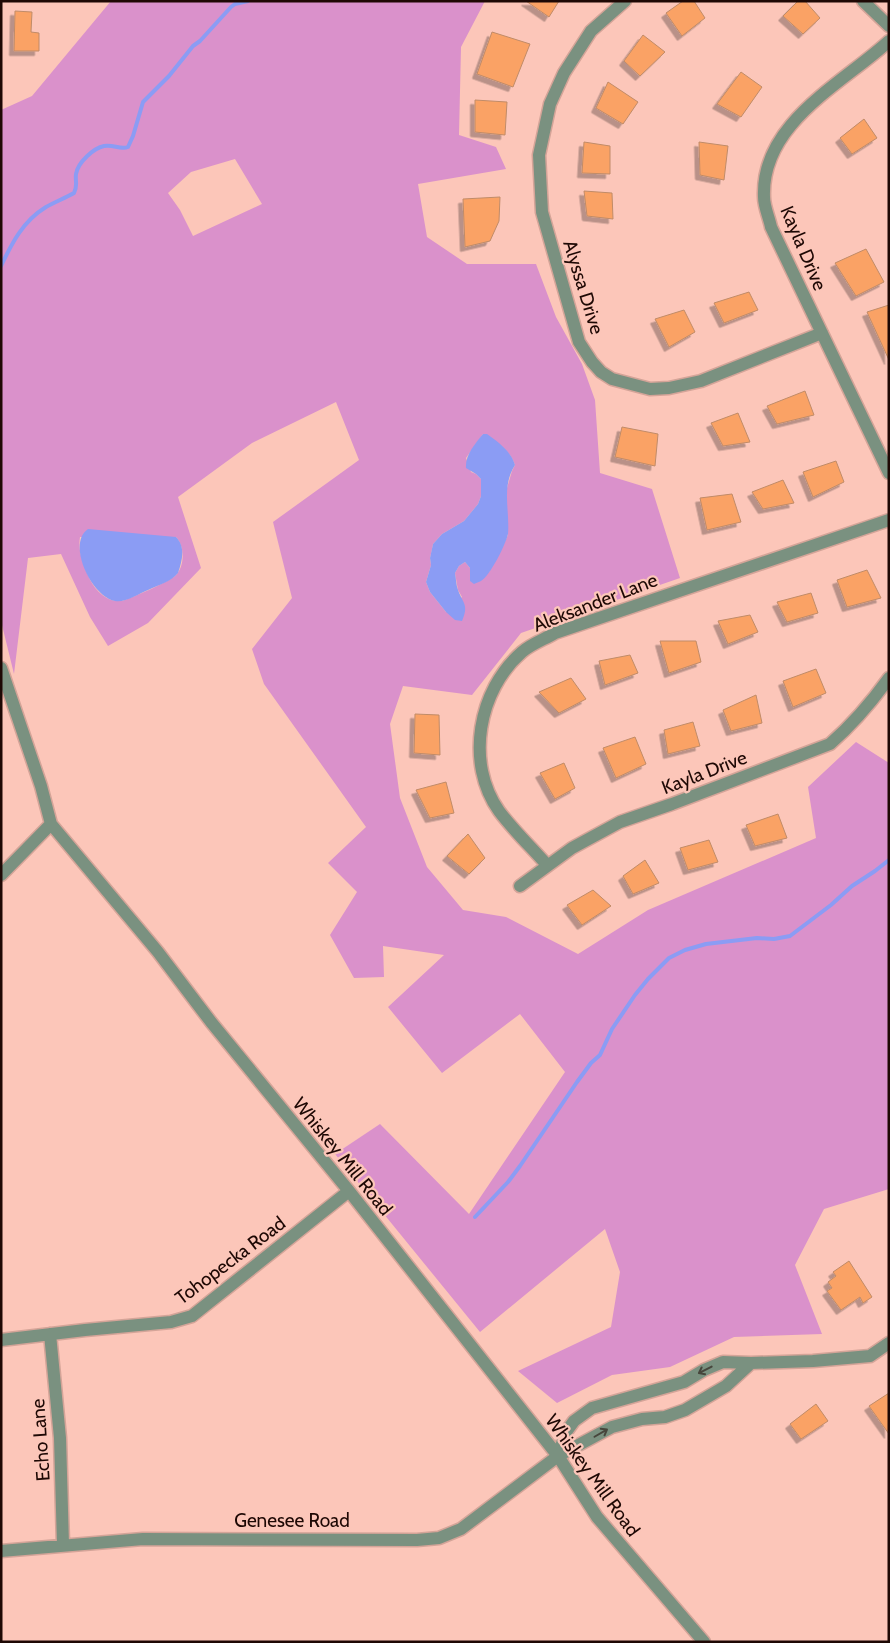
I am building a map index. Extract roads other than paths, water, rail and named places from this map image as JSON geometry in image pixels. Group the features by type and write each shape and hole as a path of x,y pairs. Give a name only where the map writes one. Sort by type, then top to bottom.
{"street":[{"name":"Alyssa Drive","path":"625,1 591,31 564,73 550,104 539,155 542,212 579,342 601,372 612,378 650,389 669,388 701,381 822,333"},
{"path":"863,1 889,26"},
{"name":"Kayla Drive","path":"889,41 795,119 781,138 771,157 765,176 764,198 771,227 889,473"},
{"name":"Aleksander Lane","path":"547,865 499,810 483,778 481,726 489,699 503,673 523,651 555,633 889,520"},
{"name":"Whiskey Mill Road","path":"1,668 41,786 51,824 158,952 211,1022 349,1191 558,1456 597,1517 704,1642"},
{"name":"Kayla Drive","path":"520,886 572,848 620,822 830,744 851,726 889,678"},
{"path":"1,875 51,824"},
{"name":"Tohopecka Road","path":"1,1340 171,1322 192,1316 349,1191"},
{"name":"Echo Lane","path":"50,1334 60,1438 63,1545"},
{"path":"558,1456 566,1432 574,1421 592,1408 684,1382 704,1370 723,1362 752,1364 870,1356 889,1343"},
{"name":"Genesee Road","path":"1,1551 143,1539 439,1538 461,1529 558,1456 612,1427 642,1419 665,1417 685,1410 726,1386 752,1364"}],"water":[{"path":"483,434 487,434 504,447 515,465 507,490 508,534 489,573 481,581 474,584 470,581 470,568 465,562 459,566 455,573 457,588 465,607 462,621 455,620 446,612 430,592 426,582 431,565 430,558 433,544 442,534 464,521 478,504 481,496 481,479 466,468 466,463 471,450"},
{"path":"88,529 176,537 182,550 182,559 178,573 168,581 127,599 115,601 106,597 91,580 81,557 80,546 82,536"}],"waterway":[{"path":"1,266 14,241 31,219 46,207 74,193 77,169 83,160 100,147 128,147 143,102 231,7 248,1"},
{"path":"475,1217 508,1182 520,1166 577,1082 591,1063 600,1055 612,1029 635,995 669,958 685,950 706,944 790,936 831,905 852,886 889,860"}]}
